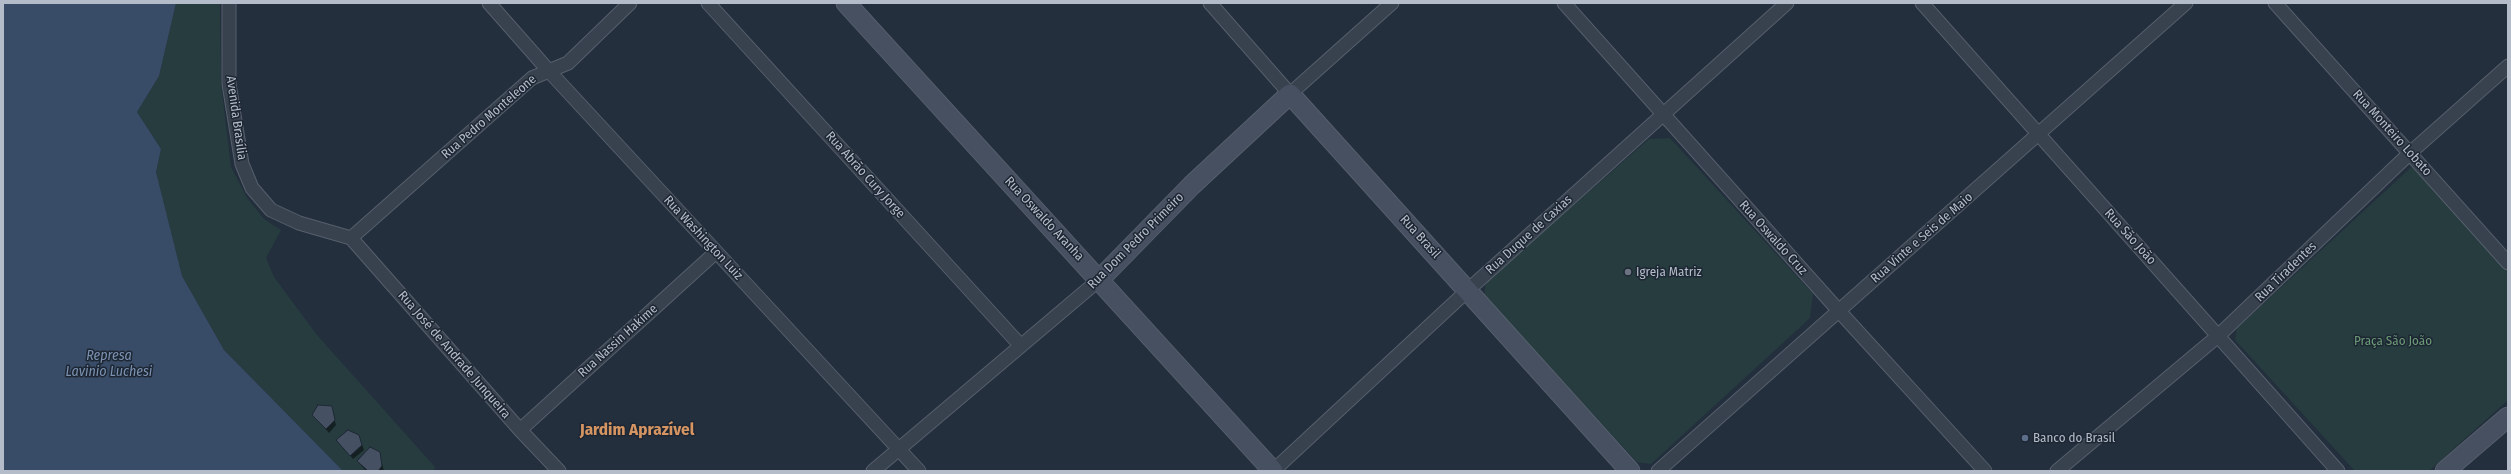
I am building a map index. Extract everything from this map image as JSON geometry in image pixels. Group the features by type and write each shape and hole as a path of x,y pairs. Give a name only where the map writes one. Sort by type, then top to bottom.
{"street":[{"name":"Avenida Brasília","path":"229,3 229,84 242,164 252,188 270,210 299,223 351,238"},
{"name":"Rua Washington Luiz","path":"489,3 548,70 919,471"},
{"name":"Rua Pedro Monteleone","path":"351,238 532,78 548,70 568,63 630,3"},
{"name":"Rua Abrão Cury Jorge","path":"708,3 1022,346"},
{"name":"Rua Oswaldo Aranha","path":"846,3 1100,279 1273,471"},
{"name":"Rua Brasil","path":"1210,3 1290,94 1630,471"},
{"name":"Rua Dom Pedro Primeiro","path":"873,471 898,448 1022,346 1100,279 1192,185 1290,94 1392,3"},
{"name":"Rua Oswaldo Cruz","path":"1564,3 1839,311 1985,471"},
{"name":"Rua Duque de Caxias","path":"1273,471 1468,290 1787,3"},
{"name":"Rua São João","path":"1922,3 2338,471"},
{"name":"Rua Vinte e Seis de Maio","path":"1658,471 2039,136 2186,3"},
{"name":"Rua Monteiro Lobato","path":"2275,3 2508,263"},
{"name":"Rua Tiradentes","path":"2057,471 2218,336 2410,153 2508,66"},
{"name":"Rua José de Andrade Junqueira","path":"351,238 520,430 559,471"},
{"name":"Rua Nassin Hakime","path":"520,430 716,252"},
{"path":"2445,471 2508,417"}],"green space":[{"path":"176,3 220,3 221,84 231,167 247,198 264,219 281,230 266,258 274,277 317,335 435,467 434,471 378,471 382,466 380,452 370,447 357,461 368,471 343,471 224,350 182,276 156,172 161,149 137,112 159,76","holes":["313,415 335,420 326,429","348,430 359,435 362,445 350,456 336,440"]},
{"path":"1670,138 1813,294 1810,318 1651,464 1637,462 1484,296 1486,282 1649,139"},
{"name":"Praça São João","path":"2418,161 2508,263 2508,400 2429,471 2355,471 2235,340 2237,328"}],"water":[{"name":"Represa Lavinio Luchesi","path":"3,3 176,3 159,76 137,112 161,149 156,172 182,276 224,350 343,471 3,471"}],"building":[{"path":"318,405 332,406 335,420 326,429 312,415"},
{"path":"348,430 359,435 362,445 350,456 336,440"},
{"path":"370,447 380,452 382,466 378,471 368,471 357,461"}],"place":[{"name":"Igreja Matriz","path":"1628,272"},
{"name":"Banco do Brasil","path":"2025,438"}],"district":[{"name":"Jardim Aprazível","path":"637,430"}]}
